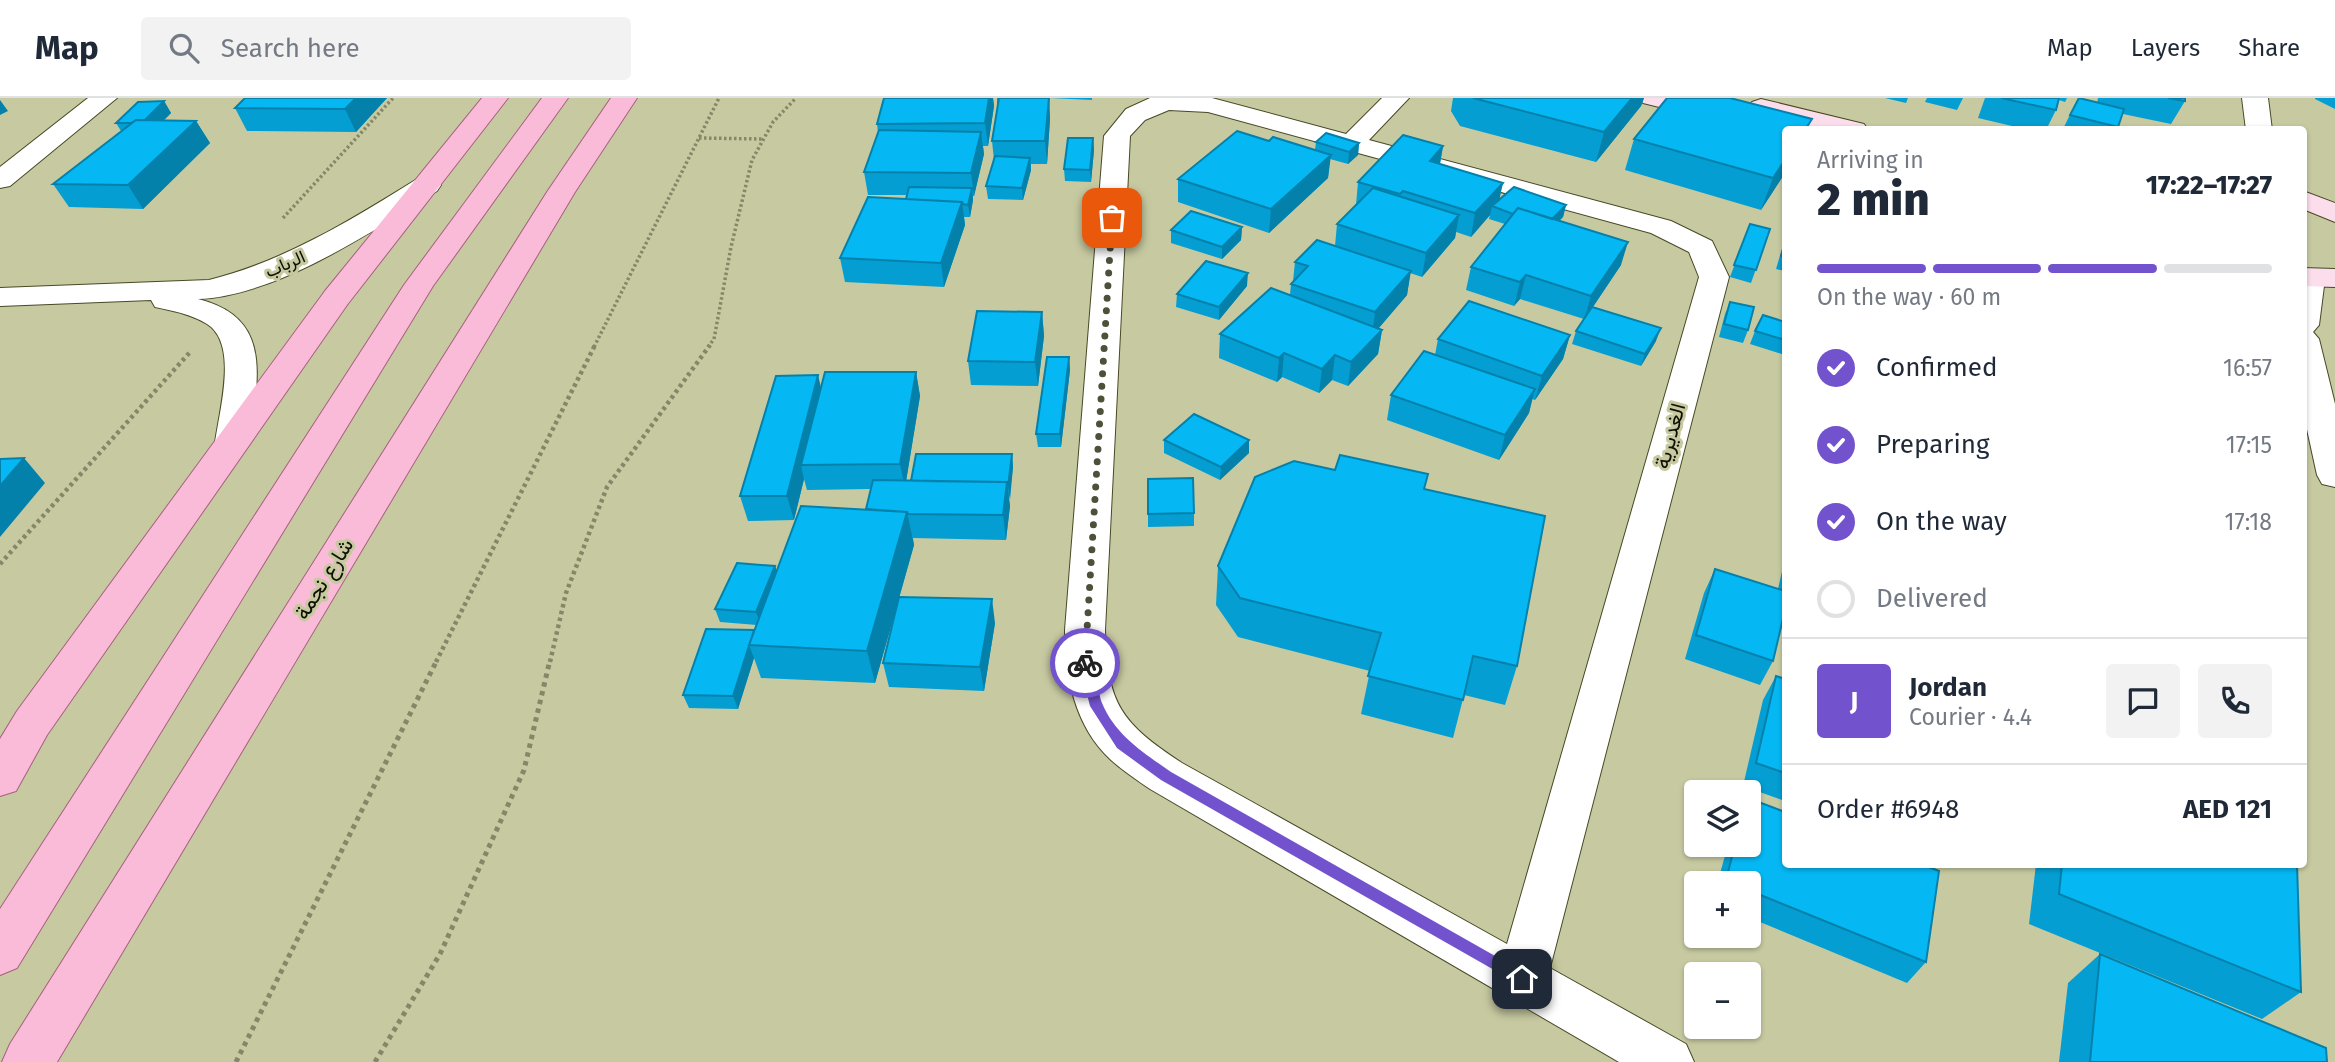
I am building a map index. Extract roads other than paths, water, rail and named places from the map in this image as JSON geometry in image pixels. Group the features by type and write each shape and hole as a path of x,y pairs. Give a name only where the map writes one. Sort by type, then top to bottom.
{"main road":[{"path":"0,778 32,723 336,298 495,98"},
{"path":"0,952 419,285 555,98"},
{"name":"شارع نجمة","path":"28,1062 561,192 624,98"}],"street":[{"path":"0,180 104,98"},
{"path":"1352,142 1396,98"},
{"path":"1652,98 1772,112"},
{"path":"1722,98 1837,126"},
{"path":"2255,98 2258,126"},
{"name":"الغديرية","path":"1522,979 1714,277 1702,247 1661,227 1210,105 1180,101 1149,104 1127,119 1117,136 1085,630 1085,671 1097,706 1122,744 1166,776 1522,979 1668,1062"},
{"name":"الرباب","path":"0,297 209,289 267,273 355,230 426,185"},
{"path":"2307,201 2335,213"},
{"path":"2307,311 2316,278"},
{"name":"الرباب","path":"126,294 192,304 220,317 240,338 242,358 232,443"},
{"path":"2307,356 2335,475"}]}
